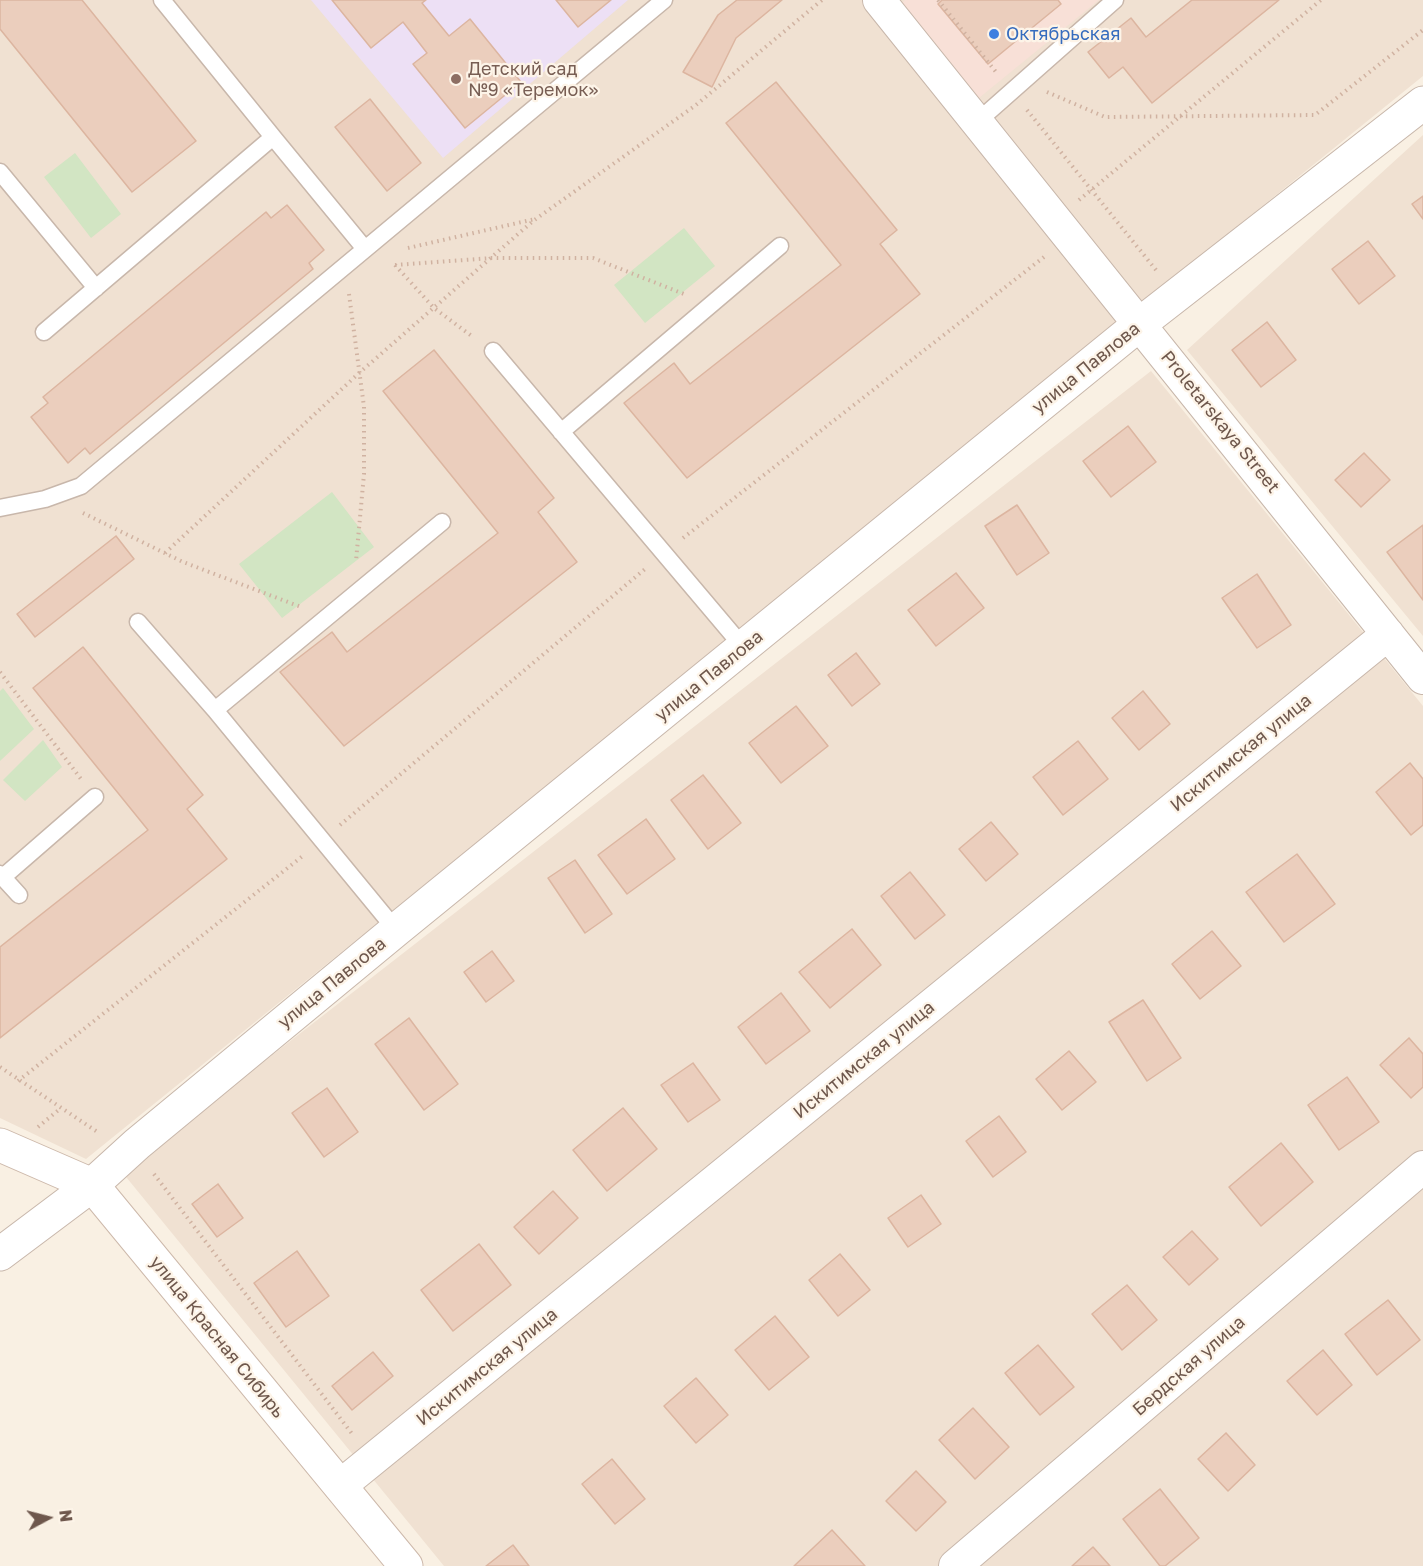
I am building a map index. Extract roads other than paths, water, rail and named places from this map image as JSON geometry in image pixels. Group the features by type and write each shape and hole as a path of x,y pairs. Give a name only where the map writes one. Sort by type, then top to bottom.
{"street":[{"name":"Proletarskaya Street","path":"879,0 1141,323 1423,678"},
{"name":"улица Павлова","path":"0,1254 92,1185 137,1144 396,930 1141,323 1423,103"},
{"name":"Искитимская улица","path":"340,1486 1388,634"},
{"name":"улица Красная Сибирь","path":"0,1145 92,1185 340,1486 397,1564"},
{"name":"Бердская улица","path":"956,1566 1423,1167"}],"lane":[{"path":"162,0 273,137 374,248"},
{"path":"0,508 45,499 81,486 349,262 374,248 664,0"},
{"path":"977,122 1115,0"},
{"path":"44,332 273,137"},
{"path":"0,172 96,288"},
{"path":"561,432 780,246"},
{"path":"493,351 744,648"},
{"path":"215,710 442,522"},
{"path":"138,622 215,710 396,930"},
{"path":"19,896 1,876 95,796"}],"place":[{"name":"Октябрьская","path":"994,34"},
{"name":"Детский сад №9 «Теремок»","path":"456,79"}]}
